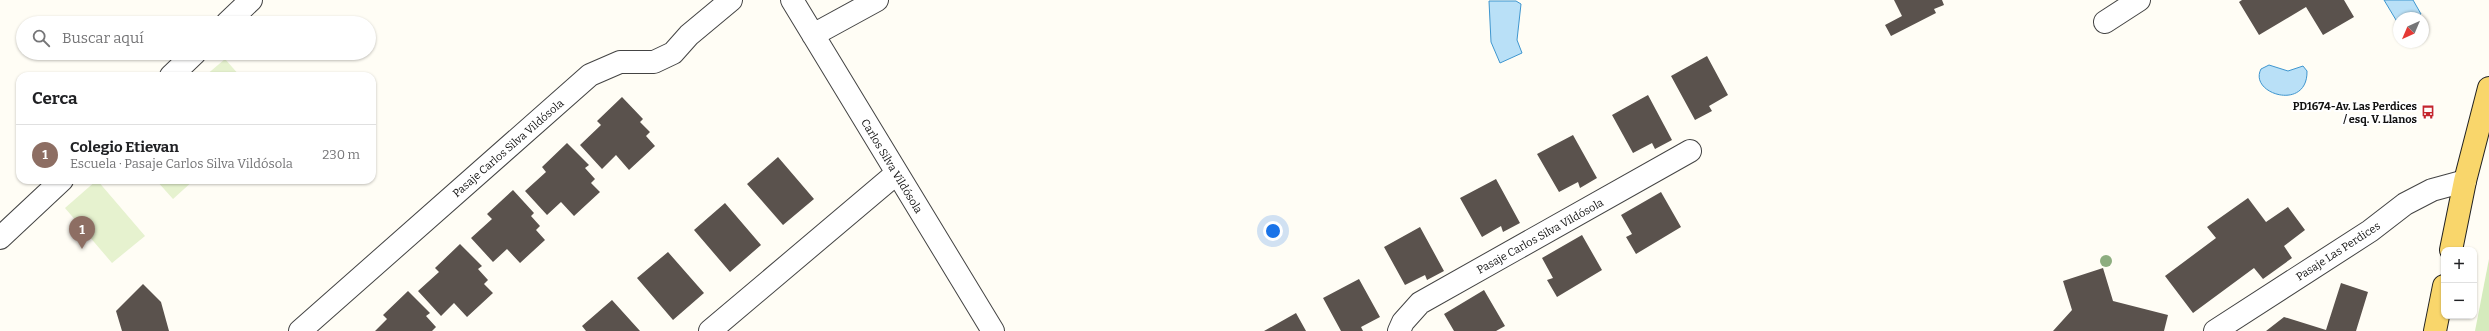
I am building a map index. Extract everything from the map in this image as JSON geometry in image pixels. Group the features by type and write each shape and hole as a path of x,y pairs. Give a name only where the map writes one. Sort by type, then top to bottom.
{"main road":[{"path":"2452,247 2465,181 2489,88"},
{"path":"2435,331 2441,301"}],"street":[{"path":"234,16 251,0"},
{"name":"Pasaje Carlos Silva Vildósola","path":"300,331 590,75 620,62 654,62 673,54 689,35 731,0"},
{"name":"Carlos Silva Vildósola","path":"792,0 993,331"},
{"path":"813,35 877,0"},
{"path":"2105,22 2139,0"},
{"path":"175,72 188,60"},
{"name":"Pasaje Carlos Silva Vildósola","path":"1399,331 1403,322 1420,303 1690,151"},
{"path":"710,331 897,173"},
{"name":"Pasaje Las Perdices","path":"2215,331 2370,231 2405,204 2432,190 2465,181"},
{"path":"0,238 58,184"}],"green space":[{"path":"224,60 226,60 236,72 210,72"},
{"path":"92,184 100,184 145,236 112,263 65,208"},
{"path":"160,184 190,184 173,199"},
{"path":"2489,259 2489,331 2475,331"}],"water":[{"path":"2384,0 2413,0 2420,12 2393,12 2393,15"},
{"path":"1489,1 1516,1 1521,4 1517,40 1522,53 1500,63 1491,42"},
{"path":"2269,65 2288,71 2303,66 2307,71 2305,84 2298,92 2289,95 2280,95 2270,91 2263,86 2259,78 2261,69"}],"building":[{"path":"1894,0 1942,0 1944,5 1934,9 1936,13 1891,36 1885,25 1902,16"},
{"path":"2242,0 2344,0 2354,17 2323,35 2306,7 2259,35 2239,2"},
{"path":"1707,56 1728,95 1709,106 1712,111 1695,120 1671,76"},
{"path":"1648,95 1672,140 1655,149 1652,143 1633,153 1612,115"},
{"path":"622,97 643,119 640,122 650,132 646,136 655,146 629,170 616,155 602,169 580,145 601,125 597,121"},
{"path":"1573,135 1597,178 1580,188 1578,182 1559,192 1537,154"},
{"path":"567,143 589,165 585,168 595,179 591,183 600,192 574,216 561,202 547,215 525,191 546,172 542,167"},
{"path":"778,157 814,199 783,225 747,184"},
{"path":"1496,179 1520,223 1503,232 1501,226 1482,237 1460,198"},
{"path":"513,190 534,213 531,216 540,226 536,230 545,240 520,263 507,249 493,262 471,238 492,219 487,214"},
{"path":"1661,192 1681,227 1636,254 1626,237 1632,234 1621,215"},
{"path":"2248,198 2266,222 2288,207 2305,230 2284,246 2292,258 2263,279 2254,268 2193,313 2165,276 2216,238 2207,227"},
{"path":"725,203 761,245 730,272 694,230"},
{"path":"1420,227 1444,271 1427,280 1425,275 1405,285 1384,247"},
{"path":"1582,235 1602,270 1557,297 1547,280 1553,278 1542,258"},
{"path":"460,244 482,266 478,269 488,280 484,284 493,293 467,317 454,303 441,316 418,291 439,272 435,268"},
{"path":"668,252 704,293 673,320 637,278"},
{"path":"2103,268 2113,301 2168,315 2164,331 2053,331 2072,310 2063,281"},
{"path":"1359,279 1380,317 1361,327 1363,331 1341,331 1323,298"},
{"path":"2341,283 2368,292 2356,331 2266,331 2284,317 2326,330"},
{"path":"143,284 161,302 169,331 122,331 116,311"},
{"path":"1484,290 1505,326 1496,331 1454,331 1444,314"},
{"path":"408,291 430,313 426,316 436,327 432,331 375,331 387,319 383,315"},
{"path":"612,300 640,331 586,331 582,326"},
{"path":"1296,313 1306,331 1264,331"}],"place":[{"name":"PD1674-Av. Las Perdices / esq. V. Llanos","path":"2428,112"},
{"name":"Colegio Etievan","path":"82,249"}]}
